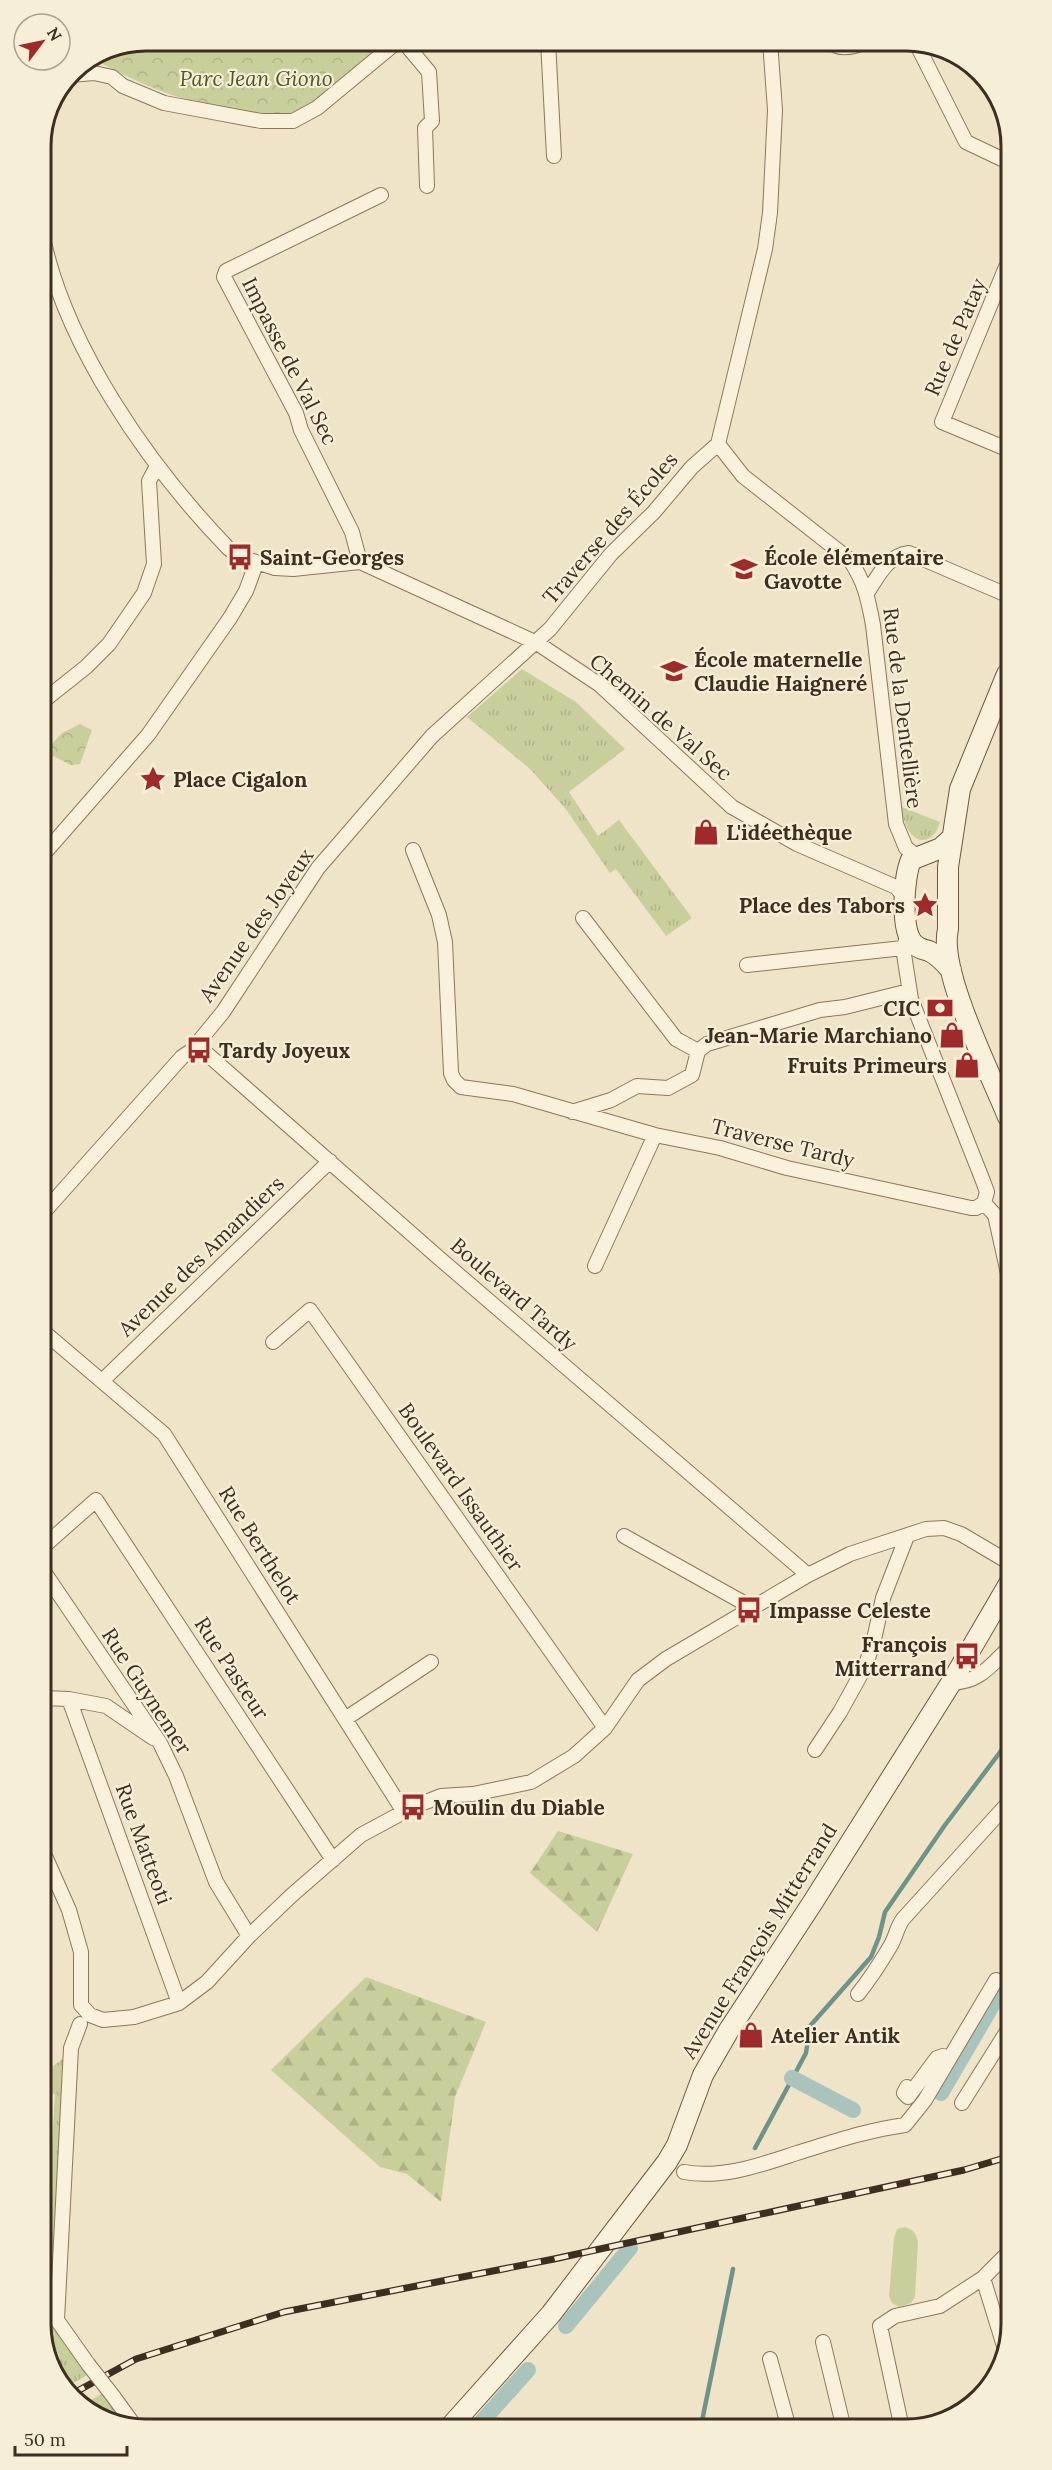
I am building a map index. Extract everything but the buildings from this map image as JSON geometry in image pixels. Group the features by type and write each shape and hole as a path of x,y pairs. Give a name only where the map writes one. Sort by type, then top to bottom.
{"main road":[{"path":"920,944 948,929 948,867 960,789 1001,689"},
{"path":"952,838 940,848 911,860 908,867 905,897 920,944 951,970 963,1010 1001,1100"},
{"path":"922,854 941,857 948,867"},
{"name":"Avenue François Mitterrand","path":"457,2419 551,2314 667,2162 676,2145 703,2075 729,2030 951,1683 1001,1597"}],"street":[{"path":"85,74 94,73 112,77 123,86 164,103 261,121 293,121 317,108 386,51"},
{"path":"411,51 429,72 432,121 425,128 427,186"},
{"path":"549,51 554,156"},
{"path":"718,444 765,249 774,164 775,110 771,51"},
{"path":"921,52 966,142 1001,159"},
{"name":"Impasse de Val Sec","path":"360,562 352,532 301,430 296,414 224,277 226,271 381,195"},
{"path":"51,270 82,345 127,421 157,466 228,548 240,557 256,564 275,568 293,569 360,562"},
{"name":"Rue de Patay","path":"1001,280 942,422 1001,447"},
{"path":"51,287 56,285"},
{"path":"993,300 1001,304"},
{"name":"Rue de la Dentellière","path":"718,444 743,476 850,560 862,579 867,593 896,824 906,848 922,854"},
{"name":"Traverse des Écoles","path":"537,643 611,554 654,512 692,467 718,444"},
{"path":"51,695 86,667 109,644 144,593 154,564 149,481 157,466"},
{"path":"867,593 890,560 897,555 909,553 1001,592"},
{"name":"Chemin de Val Sec","path":"360,562 537,643 600,685 732,807 797,844 896,887 905,897"},
{"path":"51,846 148,735 230,618 246,591 256,564"},
{"name":"Avenue des Joyeux","path":"51,1204 182,1057 191,1051 248,976 318,868 432,736 537,643"},
{"name":"Traverse Tardy","path":"413,850 440,915 445,942 451,1073 461,1087 513,1094 654,1135 720,1148 787,1168 950,1204 976,1208 984,1203"},
{"path":"583,918 676,1039 698,1051"},
{"path":"747,965 920,944"},
{"path":"905,968 920,944"},
{"path":"920,944 905,968 909,992 983,1181 987,1192 984,1203 995,1215 1001,1242"},
{"path":"572,1112 611,1100 637,1086 668,1088 692,1075 698,1051 707,1044 820,1010 845,1007 909,992"},
{"name":"Boulevard Tardy","path":"191,1051 199,1050 206,1053 808,1575"},
{"path":"596,1266 654,1135"},
{"name":"Avenue des Amandiers","path":"102,1381 330,1161"},
{"name":"Boulevard Issauthier","path":"273,1342 310,1310 605,1728"},
{"name":"Rue Berthelot","path":"51,1338 164,1434 404,1812"},
{"name":"Rue Pasteur","path":"51,1540 96,1500 333,1860"},
{"path":"51,1870 69,1910 81,1952 81,2005 90,2015 104,2020 116,2020 179,2003 207,1982 249,1936 361,1836 404,1812 441,1796 473,1794 531,1782 574,1756 605,1728 638,1680 666,1659 808,1575 850,1554 926,1529 944,1528 962,1534 1001,1558"},
{"path":"624,1536 753,1608"},
{"path":"815,1750 840,1713 866,1665 883,1598 907,1536"},
{"name":"Rue Guynemer","path":"51,1582 160,1743 176,1776 216,1882 249,1936"},
{"path":"951,1683 967,1682 983,1674 1001,1659"},
{"path":"345,1719 431,1662"},
{"path":"51,1698 106,1706 160,1743"},
{"name":"Rue Matteoti","path":"69,1699 179,2003"},
{"path":"858,1994 870,1980 903,1919 1001,1812"},
{"path":"684,2172 698,2175 742,2170 862,2133 905,2125 925,2100 996,1980"},
{"path":"80,2024 71,2048 57,2320 130,2418"},
{"path":"962,2103 1001,2041"},
{"path":"907,2087 904,2093 908,2097 937,2058 943,2056 947,2063"},
{"path":"900,2419 880,2326 896,2316 940,2306 983,2278 1001,2260"},
{"path":"983,2278 1000,2334"},
{"path":"823,2342 842,2419"},
{"path":"770,2359 786,2419"}],"green space":[{"name":"Parc Jean Giono","path":"146,51 374,51 300,114 256,115 230,111 171,95 101,63 127,53"},
{"path":"522,669 576,702 625,749 569,792 598,836 619,820 692,918 666,936 616,869 610,873 565,808 529,768 467,717"},
{"path":"80,724 92,730 80,764 71,765 51,755 51,745 62,733"},
{"path":"902,807 940,822 932,837 918,839 909,831"},
{"path":"558,1831 633,1854 597,1932 530,1873"},
{"path":"366,1977 486,2022 455,2097 441,2202 407,2174 380,2167 271,2070"},
{"path":"68,2055 53,2322 92,2372 73,2384 58,2360 59,2355 53,2343 51,2324 51,2164 55,2094 51,2094 51,2068"},
{"path":"904,2227 914,2232 918,2242 915,2297 911,2303 899,2307 892,2303 889,2296 894,2238 897,2229"},
{"path":"107,2391 124,2416 104,2409 90,2400"}],"waterway":[{"path":"755,2148 806,2053 810,2026 871,1957 885,1912 945,1825 1001,1751"},
{"path":"941,2093 1001,1990"},
{"path":"792,2078 853,2110"},
{"path":"566,2326 630,2248"},
{"path":"702,2419 733,2269"},
{"path":"484,2419 528,2370"}],"railway":[{"path":"79,2390 136,2359 284,2312 554,2259 964,2170 1001,2159"}],"place":[{"name":"Saint-Georges","path":"240,557"},
{"name":"École élémentaire Gavotte","path":"744,569"},
{"name":"École maternelle Claudie Haigneré","path":"674,671"},
{"name":"Place Cigalon","path":"153,779"},
{"name":"L'idéethèque","path":"706,832"},
{"name":"Place des Tabors","path":"925,905"},
{"name":"CIC","path":"940,1008"},
{"name":"Jean-Marie Marchiano","path":"952,1035"},
{"name":"Tardy Joyeux","path":"199,1050"},
{"name":"Fruits Primeurs","path":"967,1065"},
{"name":"Impasse Celeste","path":"749,1610"},
{"name":"François Mitterrand","path":"967,1656"},
{"name":"Moulin du Diable","path":"413,1807"},
{"name":"Atelier Antik","path":"751,2035"}]}
